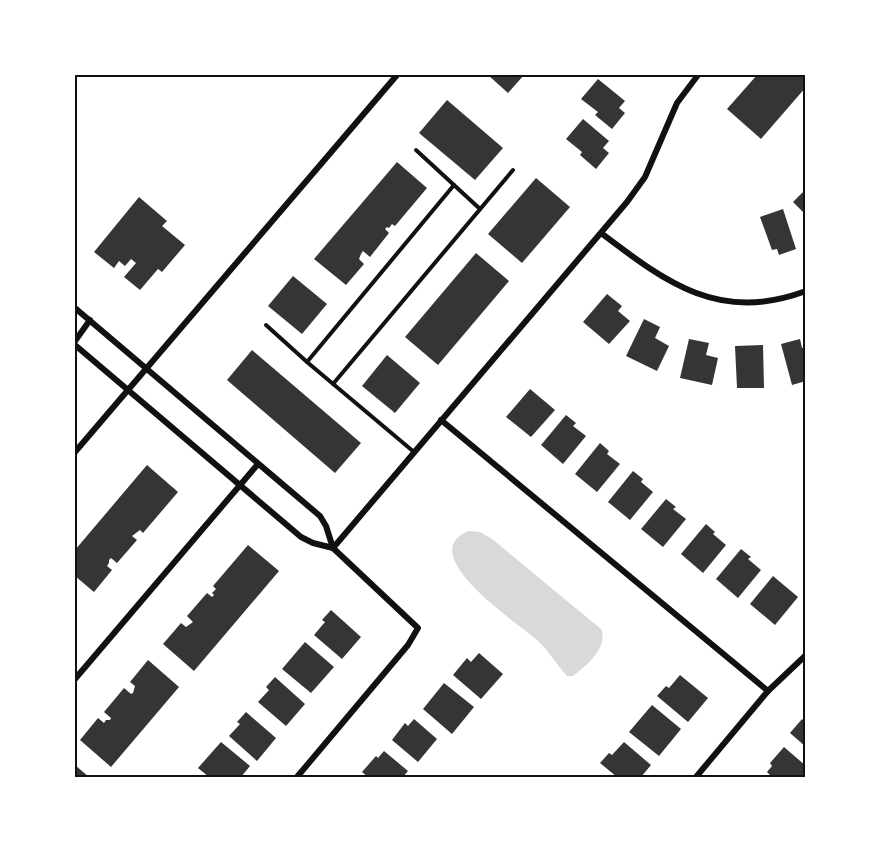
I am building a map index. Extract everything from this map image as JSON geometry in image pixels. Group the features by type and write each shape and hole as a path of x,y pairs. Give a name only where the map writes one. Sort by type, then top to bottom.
{"street":[{"path":"75,452 397,75"},
{"path":"333,548 601,233 645,177 672,112 698,75"},
{"path":"601,233 649,270 704,297 742,303 781,299 806,291"},
{"path":"75,308 320,516 333,548 418,628 408,645 297,777"},
{"path":"90,320 75,343 128,391 301,537 333,548"},
{"path":"441,420 768,691"},
{"path":"75,679 258,464"},
{"path":"696,777 768,691 806,655"}],"lane":[{"path":"416,150 480,209"},
{"path":"333,384 513,170"},
{"path":"307,362 454,185"},
{"path":"266,325 414,452"}],"shaded area":[{"path":"468,531 480,532 492,539 601,629 603,636 599,649 590,661 573,676 567,676 537,640 492,604 461,572 453,556 454,542"}],"building":[{"path":"488,75 524,75 508,93"},
{"path":"757,75 806,75 806,87 761,139 727,109"},
{"path":"598,79 625,101 619,108 625,113 612,129 595,115 598,112 581,99"},
{"path":"447,100 503,148 475,180 419,133"},
{"path":"583,119 609,141 603,148 609,153 596,169 580,155 582,152 566,139"},
{"path":"397,162 427,188 395,226 392,224 385,229 389,233 370,257 363,251 359,259 364,264 346,285 314,259"},
{"path":"536,178 570,207 522,263 488,234"},
{"path":"806,189 806,215 793,202"},
{"path":"139,197 167,221 162,226 185,245 162,272 158,269 140,290 124,277 136,263 131,259 125,266 119,261 114,268 94,252"},
{"path":"783,209 796,249 779,255 777,249 772,250 760,217"},
{"path":"476,253 509,281 438,365 405,337"},
{"path":"293,276 327,304 302,334 268,306"},
{"path":"607,294 622,306 618,311 630,321 609,344 583,322"},
{"path":"644,319 660,327 655,338 669,346 657,371 626,356"},
{"path":"689,339 709,343 706,355 718,358 712,385 680,378"},
{"path":"800,339 802,348 805,347 804,342 806,341 806,381 792,385 781,344"},
{"path":"763,345 764,388 737,388 735,346"},
{"path":"252,350 361,443 335,473 227,380"},
{"path":"387,355 420,383 395,413 362,386"},
{"path":"530,389 555,410 531,437 506,417"},
{"path":"566,415 576,423 573,426 586,436 563,464 541,445"},
{"path":"600,443 609,451 607,454 620,464 597,492 575,474"},
{"path":"147,465 178,492 143,533 140,530 132,536 137,540 117,563 111,558 109,560 107,566 112,570 94,592 75,576 75,550"},
{"path":"633,471 653,492 630,520 608,502"},
{"path":"666,499 676,507 673,509 686,519 663,547 641,529"},
{"path":"706,524 715,532 713,534 726,545 703,573 681,554"},
{"path":"248,545 279,571 194,671 163,644 181,623 186,627 193,622 187,616 207,593 212,597 214,595 212,593 216,589 213,586"},
{"path":"741,549 751,557 748,559 761,570 738,598 716,579"},
{"path":"773,576 798,597 775,625 750,604"},
{"path":"331,610 361,637 342,659 314,635 325,622 322,620"},
{"path":"305,642 334,667 311,693 282,669"},
{"path":"479,653 503,674 481,699 453,675 467,658 471,662"},
{"path":"148,660 179,687 111,767 80,740 98,718 104,723 110,720 111,718 104,712 124,688 131,694 133,693 135,686 130,682"},
{"path":"680,675 708,698 688,722 657,696 666,686 669,688"},
{"path":"275,677 305,704 286,726 258,702 269,690 266,687"},
{"path":"444,683 474,707 452,734 423,709"},
{"path":"652,705 681,729 659,756 629,732"},
{"path":"246,712 276,738 257,761 229,736 240,724 237,722"},
{"path":"414,719 437,739 418,762 392,740 405,723 408,726"},
{"path":"802,719 806,723 806,747 790,733"},
{"path":"221,742 250,766 241,777 209,777 198,768"},
{"path":"624,742 651,765 641,777 617,777 600,763 609,753 612,755"},
{"path":"784,747 806,766 806,774 803,777 772,777 767,772 772,766 770,763"},
{"path":"384,751 408,771 403,777 368,777 362,772 376,756 378,758"},
{"path":"75,765 89,777 75,777"}]}
